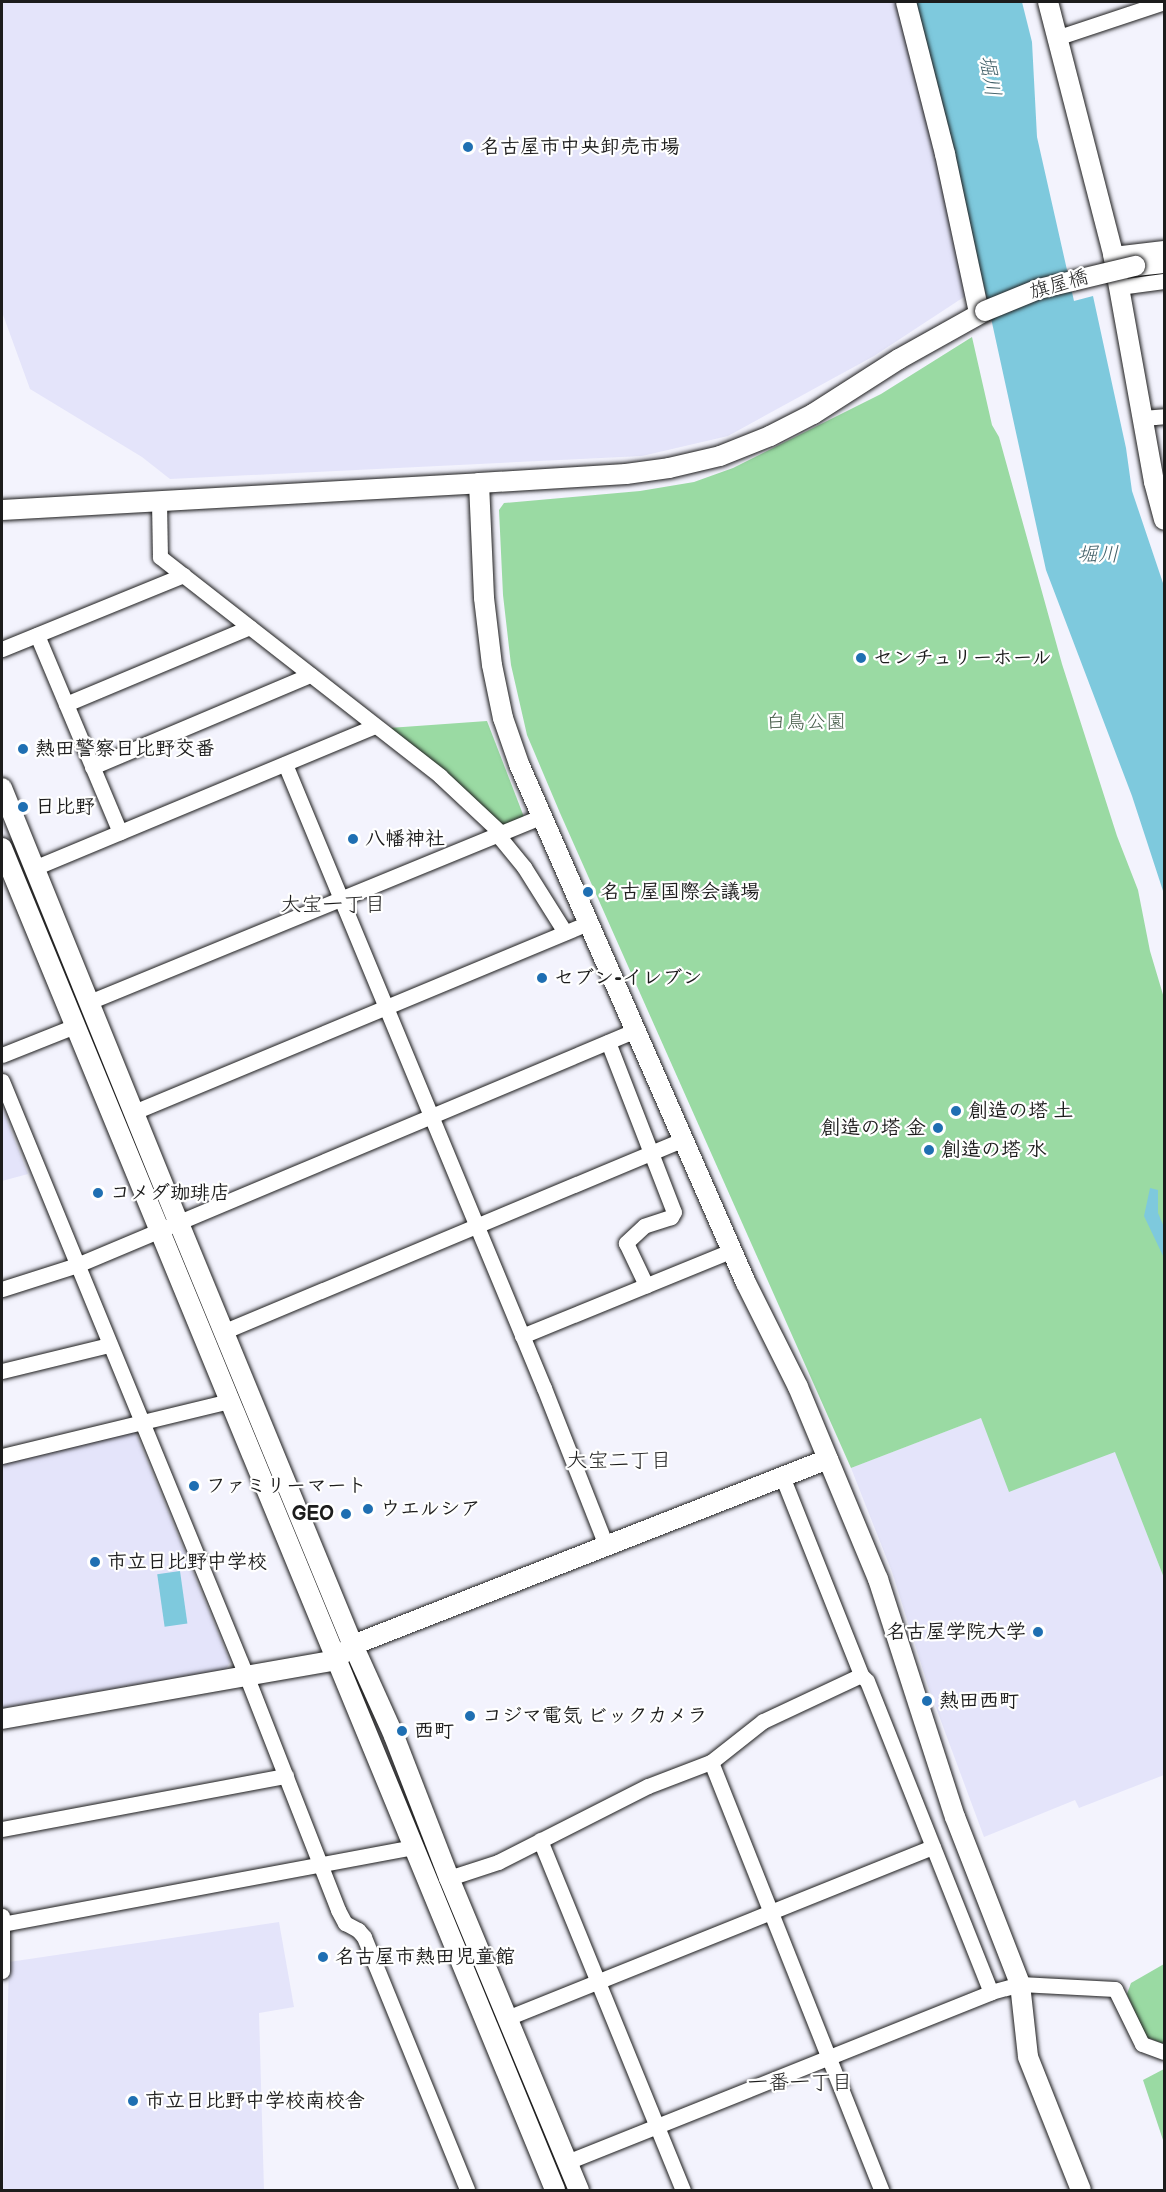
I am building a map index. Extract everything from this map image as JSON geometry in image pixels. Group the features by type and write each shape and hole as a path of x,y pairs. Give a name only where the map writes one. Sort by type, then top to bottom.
{"street":[{"path":"906,2 982,312"},
{"path":"1048,2 1059,37 1113,254 1154,482 1164,520"},
{"path":"1059,37 1164,2"},
{"path":"1113,254 1164,248"},
{"name":"旗屋橋","path":"2,510 626,474 720,456 770,436 813,414 982,312 1039,289 1135,266 1164,263"},
{"path":"1119,286 1164,281"},
{"path":"1143,418 1164,416"},
{"path":"479,483 484,598 496,688 519,764 746,1283 798,1387 878,1579 955,1817 1020,1984 1028,2057 1081,2190"},
{"path":"159,501 160,557 440,776 499,834 525,867 565,932"},
{"path":"2,649 183,575"},
{"path":"66,704 250,627"},
{"path":"37,635 120,832"},
{"path":"92,767 310,675"},
{"path":"34,868 375,726"},
{"path":"285,764 606,1545"},
{"path":"2,788 134,1112 169,1226 229,1401 555,2190"},
{"path":"89,1002 542,816"},
{"path":"2,848 75,1026 169,1226 225,1331 353,1645 394,1736 449,1878 579,2190"},
{"path":"134,1112 590,922"},
{"path":"2,1055 75,1026"},
{"path":"2,1288 77,1265 636,1030"},
{"path":"608,1042 674,1212 671,1217 644,1226 626,1243 646,1285"},
{"path":"2,1081 246,1675 341,1915 345,1923 358,1930 364,1937 467,2190"},
{"path":"225,1331 684,1138"},
{"path":"522,1336 733,1250"},
{"path":"2,1371 109,1345"},
{"path":"2,1456 229,1401"},
{"path":"2,1719 335,1660 353,1645 828,1459"},
{"path":"782,1476 861,1675 867,1681 991,1992"},
{"path":"449,1878 498,1862 648,1786 711,1762 763,1721 861,1675"},
{"path":"711,1762 881,2190"},
{"path":"2,1829 286,1776"},
{"path":"540,1840 683,2190"},
{"path":"2,1971 2,1921 415,1847"},
{"path":"507,2018 933,1847"},
{"path":"567,2162 991,1992 1020,1984 1115,1989 1142,2044 1164,2052"}],"shaded area":[{"name":"名古屋市中央卸売市場","path":"2,2 901,2 970,293 874,356 728,436 642,456 170,479 142,457 30,389 2,312"},
{"path":"2,1108 28,1174 2,1181"},
{"name":"名古屋学院大学","path":"1087,1377 1164,1578 1164,1775 1079,1808 1075,1800 984,1837 928,1686 892,1572 851,1468"},
{"name":"市立日比野中学校","path":"134,1429 230,1662 226,1669 2,1708 2,1462"},
{"name":"市立日比野中学校南校舎","path":"279,1922 294,2007 259,2013 264,2190 3,2190 9,1962"}],"green space":[{"name":"白鳥公園","path":"972,337 992,425 999,437 1062,664 1117,836 1138,890 1150,951 1164,998 1164,1578 1115,1452 1009,1492 981,1418 851,1468 560,813 527,735 511,665 503,595 499,510 504,503 640,491 694,482 733,468 881,394"},
{"path":"487,721 524,817 501,826 389,728"},
{"path":"1164,1964 1164,2044 1146,2037 1127,1994 1131,1983"},
{"path":"1164,2069 1164,2143 1143,2080"}],"water":[{"name":"堀川","path":"912,2 1022,2 1032,42 1037,137 1074,301 1093,296 1126,448 1132,491 1164,586 1164,894 1132,796 1046,570 984,286"},
{"path":"1150,1188 1158,1190 1158,1213 1164,1227 1164,1258 1144,1216"},
{"path":"180,1571 187,1623 165,1627 157,1574"}],"place":[{"name":"名古屋市中央卸売市場","path":"468,147"},
{"name":"センチュリーホール","path":"861,658"},
{"name":"熱田警察日比野交番","path":"23,749"},
{"name":"日比野","path":"23,807"},
{"name":"八幡神社","path":"353,839"},
{"name":"名古屋国際会議場","path":"588,892"},
{"name":"セブン-イレブン","path":"542,978"},
{"name":"創造の塔 土","path":"956,1111"},
{"name":"創造の塔 金","path":"938,1128"},
{"name":"創造の塔 水","path":"929,1150"},
{"name":"コメダ珈琲店","path":"98,1193"},
{"name":"ファミリーマート","path":"194,1486"},
{"name":"ウエルシア","path":"368,1509"},
{"name":"GEO","path":"346,1514"},
{"name":"市立日比野中学校","path":"95,1562"},
{"name":"名古屋学院大学","path":"1038,1632"},
{"name":"熱田西町","path":"927,1701"},
{"name":"コジマ電気 ビックカメラ","path":"470,1716"},
{"name":"西町","path":"402,1731"},
{"name":"名古屋市熱田児童館","path":"323,1957"},
{"name":"市立日比野中学校南校舎","path":"133,2101"}],"district":[{"name":"大宝一丁目","path":"333,905"},
{"name":"大宝二丁目","path":"619,1461"},
{"name":"一番一丁目","path":"800,2083"}]}
